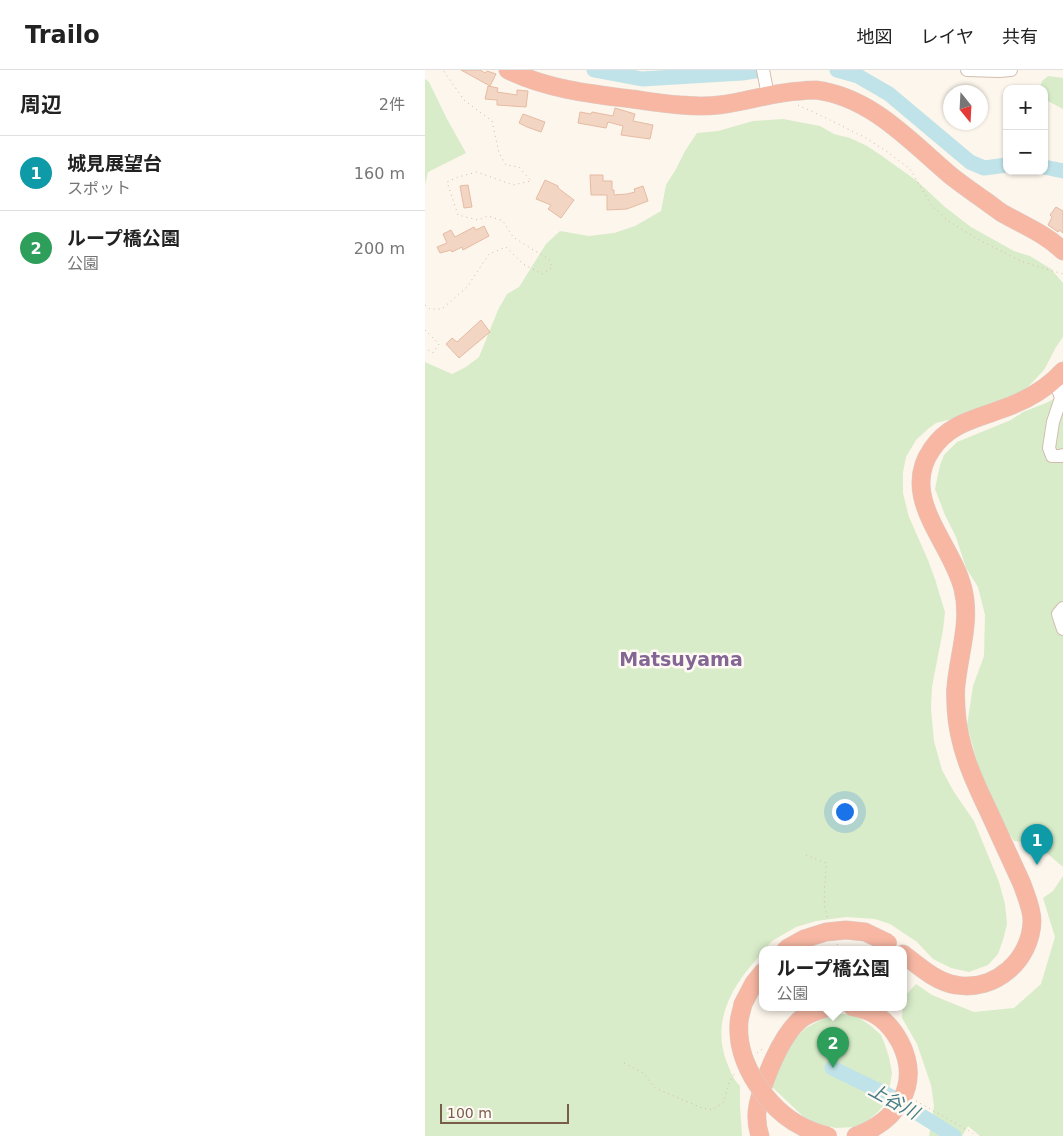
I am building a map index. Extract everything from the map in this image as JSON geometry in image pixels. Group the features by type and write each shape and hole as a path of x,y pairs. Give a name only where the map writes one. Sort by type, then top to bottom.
{"highway":[{"path":"508,70 564,88 673,105 718,105 789,91 813,90 836,94 863,105 888,122 952,177 980,198 1041,234 1063,251"},
{"path":"907,957 931,975 945,982 966,986 981,984 994,980 1014,966 1027,944 1031,932 1032,919 1029,902 973,778 957,728 956,686 966,624 963,589 951,557 925,508 921,491 925,461 941,437 954,427 974,418 1000,410 1040,392 1059,376"},
{"path":"791,946 804,939 826,932 846,930 865,932 892,946"},
{"path":"759,977 743,1004 739,1022 740,1046 749,1072 764,1094 782,1114 802,1127 828,1136"},
{"path":"760,1136 757,1128 757,1106 766,1078 781,1045 790,1031 801,1019 814,1011"},
{"path":"856,1136 870,1131 884,1122 895,1111 904,1096 907,1085 908,1070 905,1053 896,1035 877,1015 868,1011"}],"street":[{"path":"967,70 1011,70"},
{"path":"763,73 768,95"},
{"path":"1059,376 1061,398 1053,422 1049,448 1052,456 1063,455"},
{"path":"1063,608 1058,614 1063,629"}],"path":[{"path":"425,304 430,309 442,309 467,287 489,254 506,247 523,264 542,274 552,268 549,259 513,237 503,221 487,216 478,220 458,215 447,182 477,172 513,185 531,181 519,167 506,165 499,153 492,121 464,100 443,70"},
{"path":"789,91 793,103 866,138 910,169 932,206 950,222 979,240 1023,262 1063,274"},
{"path":"425,330 439,344 433,353 425,348"},
{"path":"806,855 826,863 823,895 828,919"},
{"path":"835,937 838,946"},
{"path":"754,1055 763,1049"},
{"path":"624,1063 643,1073 655,1088 702,1108 712,1110 724,1102 728,1085 737,1070"},
{"path":"917,1102 976,1136"}],"green space":[{"path":"1048,76 1063,78 1063,109 1048,101 1048,85 1040,85"},
{"path":"425,79 429,82 466,153 428,172 425,185"},
{"path":"783,119 820,126 834,134 850,138 867,146 917,181 945,207 971,227 1014,251 1030,256 1051,269 1063,283 1063,337 1044,370 1025,390 1012,397 956,418 936,423 916,440 906,457 903,472 903,493 909,517 928,560 945,612 932,687 931,708 934,741 942,770 954,792 974,821 999,882 1005,904 1007,924 1003,940 998,954 988,965 969,972 951,968 933,959 917,942 890,924 875,919 846,917 816,921 796,927 772,941 768,946 759,946 759,956 734,989 723,1017 721,1031 722,1047 727,1063 740,1086 742,1136 425,1136 425,362 452,374 466,367 479,357 498,310 507,294 519,287 546,244 560,231 589,236 614,233 635,226 661,211 666,185 697,133 718,131 753,121"},
{"path":"1063,394 1063,867 1035,843 1014,841 1000,819 978,765 967,725 973,686 984,656 985,615 978,587 966,568 956,537 935,489 944,455 957,442 1011,420 1023,412"},
{"path":"1063,876 1063,1136 980,1136 968,1126 962,1136 929,1136 934,1106 931,1085 917,1044 902,1018 902,1011 907,1011 907,994 916,984 932,995 974,1012 1014,1008 1041,984 1055,937 1043,898 1053,891"},
{"path":"834,1013 855,1015 881,1035 889,1057 892,1073 886,1102 866,1122 854,1127 836,1128 807,1120 769,1084 787,1047 806,1028"}],"building":[{"path":"461,70 480,70 485,73 487,71 496,74 490,86"},
{"path":"488,86 498,88 497,92 517,95 517,90 528,91 526,107 497,105 497,100 485,99"},
{"path":"615,108 635,114 633,121 653,125 650,139 621,135 623,126 608,122 606,128 578,123 580,112 613,116"},
{"path":"523,114 545,122 541,132 519,123"},
{"path":"590,175 603,175 603,181 612,181 614,195 635,192 634,189 643,186 648,201 627,209 607,210 607,195 591,195"},
{"path":"545,180 558,186 558,188 574,200 561,218 548,209 551,205 536,199"},
{"path":"468,185 472,207 464,208 460,186"},
{"path":"1056,207 1063,211 1063,233 1048,225 1052,217 1050,215"},
{"path":"484,226 489,236 463,250 462,247 452,252 451,250 440,253 437,247 447,243 443,234 451,230 455,237 474,227 476,230"},
{"path":"481,320 490,332 459,358 446,344 452,338 457,342"}],"waterway":[{"path":"594,70 642,79 742,73 761,70"},
{"path":"837,70 858,76 889,94 970,162 984,168 1003,166"},
{"path":"1048,168 1063,171"},
{"name":"上谷川","path":"832,1068 890,1096 954,1136"}],"place":[{"name":"城見展望台","path":"1037,865"},
{"name":"ループ橋公園","path":"833,1068"}],"district":[{"name":"Matsuyama","path":"681,659"}]}
